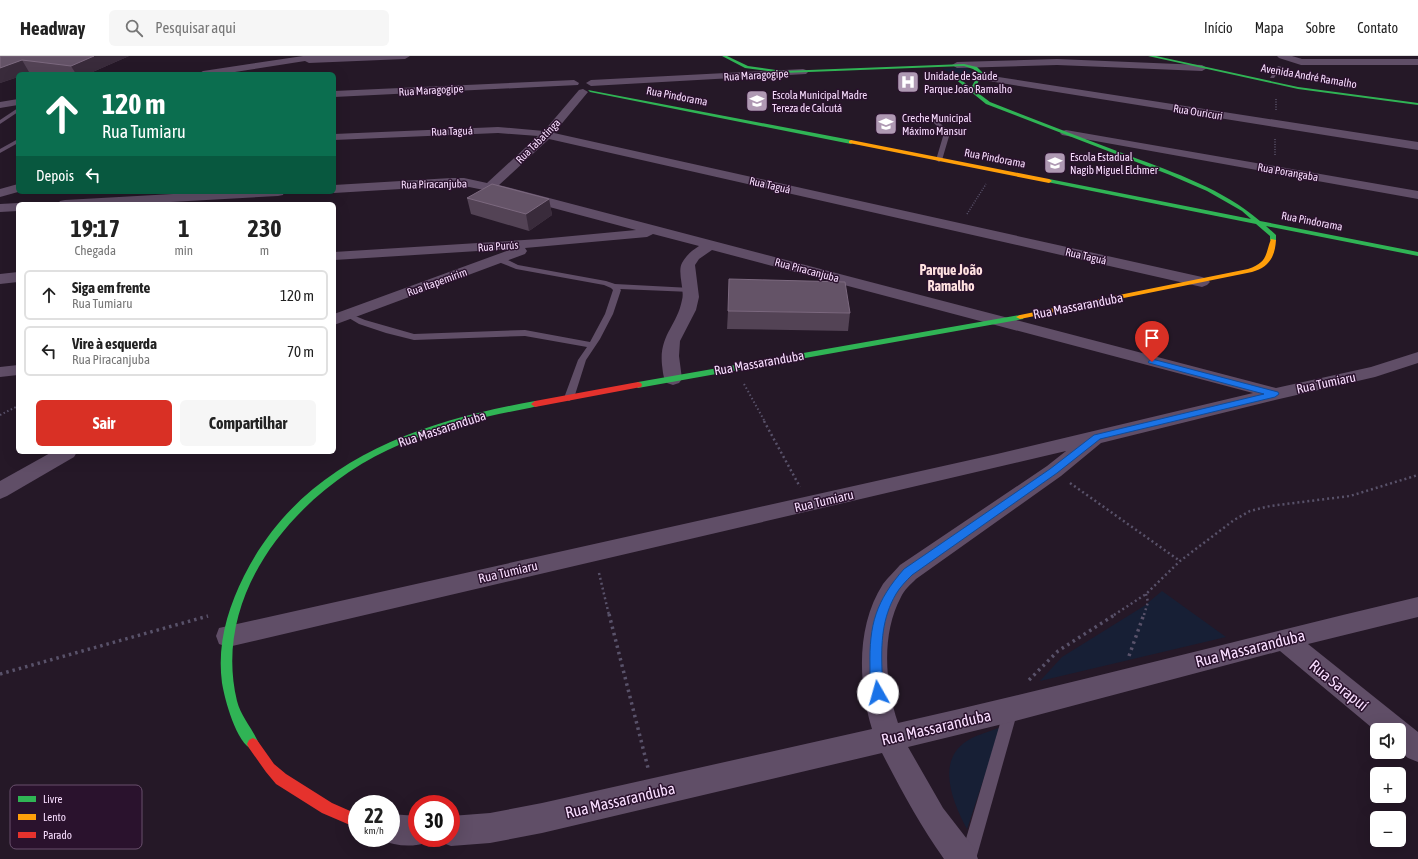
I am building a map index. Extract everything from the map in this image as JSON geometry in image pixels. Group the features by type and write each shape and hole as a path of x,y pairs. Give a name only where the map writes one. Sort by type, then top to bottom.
{"street":[{"path":"216,72 322,56"},
{"path":"289,61 405,56"},
{"path":"724,56 747,67 774,71 804,72"},
{"path":"1116,64 1129,61 1132,56"},
{"name":"Avenida André Ramalho","path":"1150,56 1314,90 1418,104"},
{"name":"Avenida André Ramalho","path":"1172,56 1272,77 1341,89 1418,98"},
{"path":"1282,56 1298,62 1418,62"},
{"path":"1296,56 1313,62"},
{"path":"941,69 957,65 1057,62 1202,68"},
{"path":"941,69 956,78 979,76 1001,63"},
{"path":"957,65 975,68 979,76"},
{"path":"729,76 740,72 747,67"},
{"name":"Rua Maragogipe","path":"336,94 527,85 590,88 612,82 900,68 941,69"},
{"path":"972,90 979,76"},
{"name":"Rua Ouricuri","path":"979,76 1418,146"},
{"name":"Rua Massaranduba","path":"348,817 312,799 275,774 238,720 230,698 226,668 228,636 235,608 246,583 280,526 310,495 343,470 385,448 418,434 452,423 527,405 999,321 1202,282 1252,271 1264,265 1270,258 1274,235 1263,224 1233,204 1200,187 1137,160 988,103 956,78"},
{"name":"Rua Tabatinga","path":"490,187 546,135 590,88"},
{"name":"Rua Pindorama","path":"590,88 939,160 1418,254"},
{"path":"0,105 16,102"},
{"name":"Rua Taguá","path":"336,137 521,130 1202,282"},
{"name":"Rua Porangaba","path":"1066,133 1418,195"},
{"name":"Rua Porangaba","path":"1137,160 1138,154 1157,149"},
{"name":"Rua Piracanjuba","path":"336,189 451,182 464,182 490,187 1275,394"},
{"path":"0,194 16,189"},
{"path":"100,202 242,194"},
{"path":"0,208 16,207"},
{"name":"Rua Purús","path":"336,256 540,243 661,232"},
{"name":"Rua Itapemirim","path":"341,317 540,243"},
{"path":"673,379 670,356 672,341 688,310 691,298 688,265 690,260 710,245"},
{"path":"0,279 16,277"},
{"name":"Rua Tumiaru","path":"228,636 809,504 1275,394 1375,372 1418,357"},
{"path":"0,372 16,370"},
{"path":"963,859 933,818 889,738 882,716 876,682 875,644 882,612 892,590 908,572 1054,471 1097,437"},
{"path":"0,491 64,454"},
{"name":"Rua Massaranduba","path":"460,830 490,828 534,820 1014,709 1284,639 1418,607"},
{"name":"Rua Sarapuí","path":"1284,639 1386,723"},
{"path":"1406,740 1418,749"}],"lane":[{"path":"1272,77 1280,67"},
{"path":"0,122 16,111"},
{"path":"933,119 947,133 939,160"},
{"path":"0,151 16,142"},
{"path":"499,259 516,267 576,276 606,282 614,286 691,290"},
{"path":"569,398 582,360 609,314 617,290 614,286"},
{"path":"341,317 414,337 525,333 592,345"},
{"path":"968,859 1014,709"}],"path":[{"path":"959,227 995,170"},
{"path":"736,368 809,504"},
{"path":"0,415 16,407"},
{"path":"1054,471 1180,561"},
{"path":"1014,709 1024,684 1058,651 1146,594 1180,561 1234,520 1250,511 1270,506 1350,496 1418,475"},
{"path":"594,553 654,792"},
{"path":"1119,682 1148,602 1146,594"},
{"path":"0,674 235,608"}],"shaded area":[{"path":"964,67 972,71 970,76 963,77 942,69"},
{"path":"1162,591 1226,637 1040,681 1062,657 1144,606"},
{"path":"1001,727 967,829 957,808 950,785 949,773 951,762 956,752 968,740"}],"building":[{"path":"0,56 94,56 71,66 22,60 0,68"},
{"path":"492,184 549,199 526,214 467,198"},
{"path":"729,279 845,282 850,313 728,311"}],"traffic: fast":[{"path":"724,56 747,67 783,72 964,65 975,68 981,73 972,90"},
{"path":"1150,56 1298,88 1418,104"},
{"path":"956,78 988,103 1172,174 1209,190 1244,210 1273,235 1273,240"},
{"path":"590,91 851,142"},
{"path":"1049,181 1418,254"},
{"path":"638,385 1020,317"},
{"path":"253,744 240,723 231,701 226,666 229,631 239,597 255,564 277,533 301,505 329,481 357,462 376,452 397,442 443,426 490,413 535,404"}],"traffic: slow":[{"path":"851,142 1049,181"},
{"path":"1020,317 1250,271 1261,267 1268,260 1273,240"}],"traffic: jam":[{"path":"535,404 638,385"},
{"path":"253,744 270,768 281,779 327,808 348,817"}],"place":[{"name":"Unidade de Saúde Parque João Ramalho","path":"908,82"},
{"name":"Escola Municipal Madre Tereza de Calcutá","path":"757,101"},
{"name":"Creche Municipal Máximo Mansur","path":"886,124"},
{"name":"Escola Estadual Nagib Miguel Elchmer","path":"1055,163"}],"district":[{"name":"Parque João Ramalho","path":"951,278"}],"route":[{"path":"878,693 876,682 875,644 882,612 892,590 908,572 1054,471 1097,437 1275,394 1152,362"}]}
